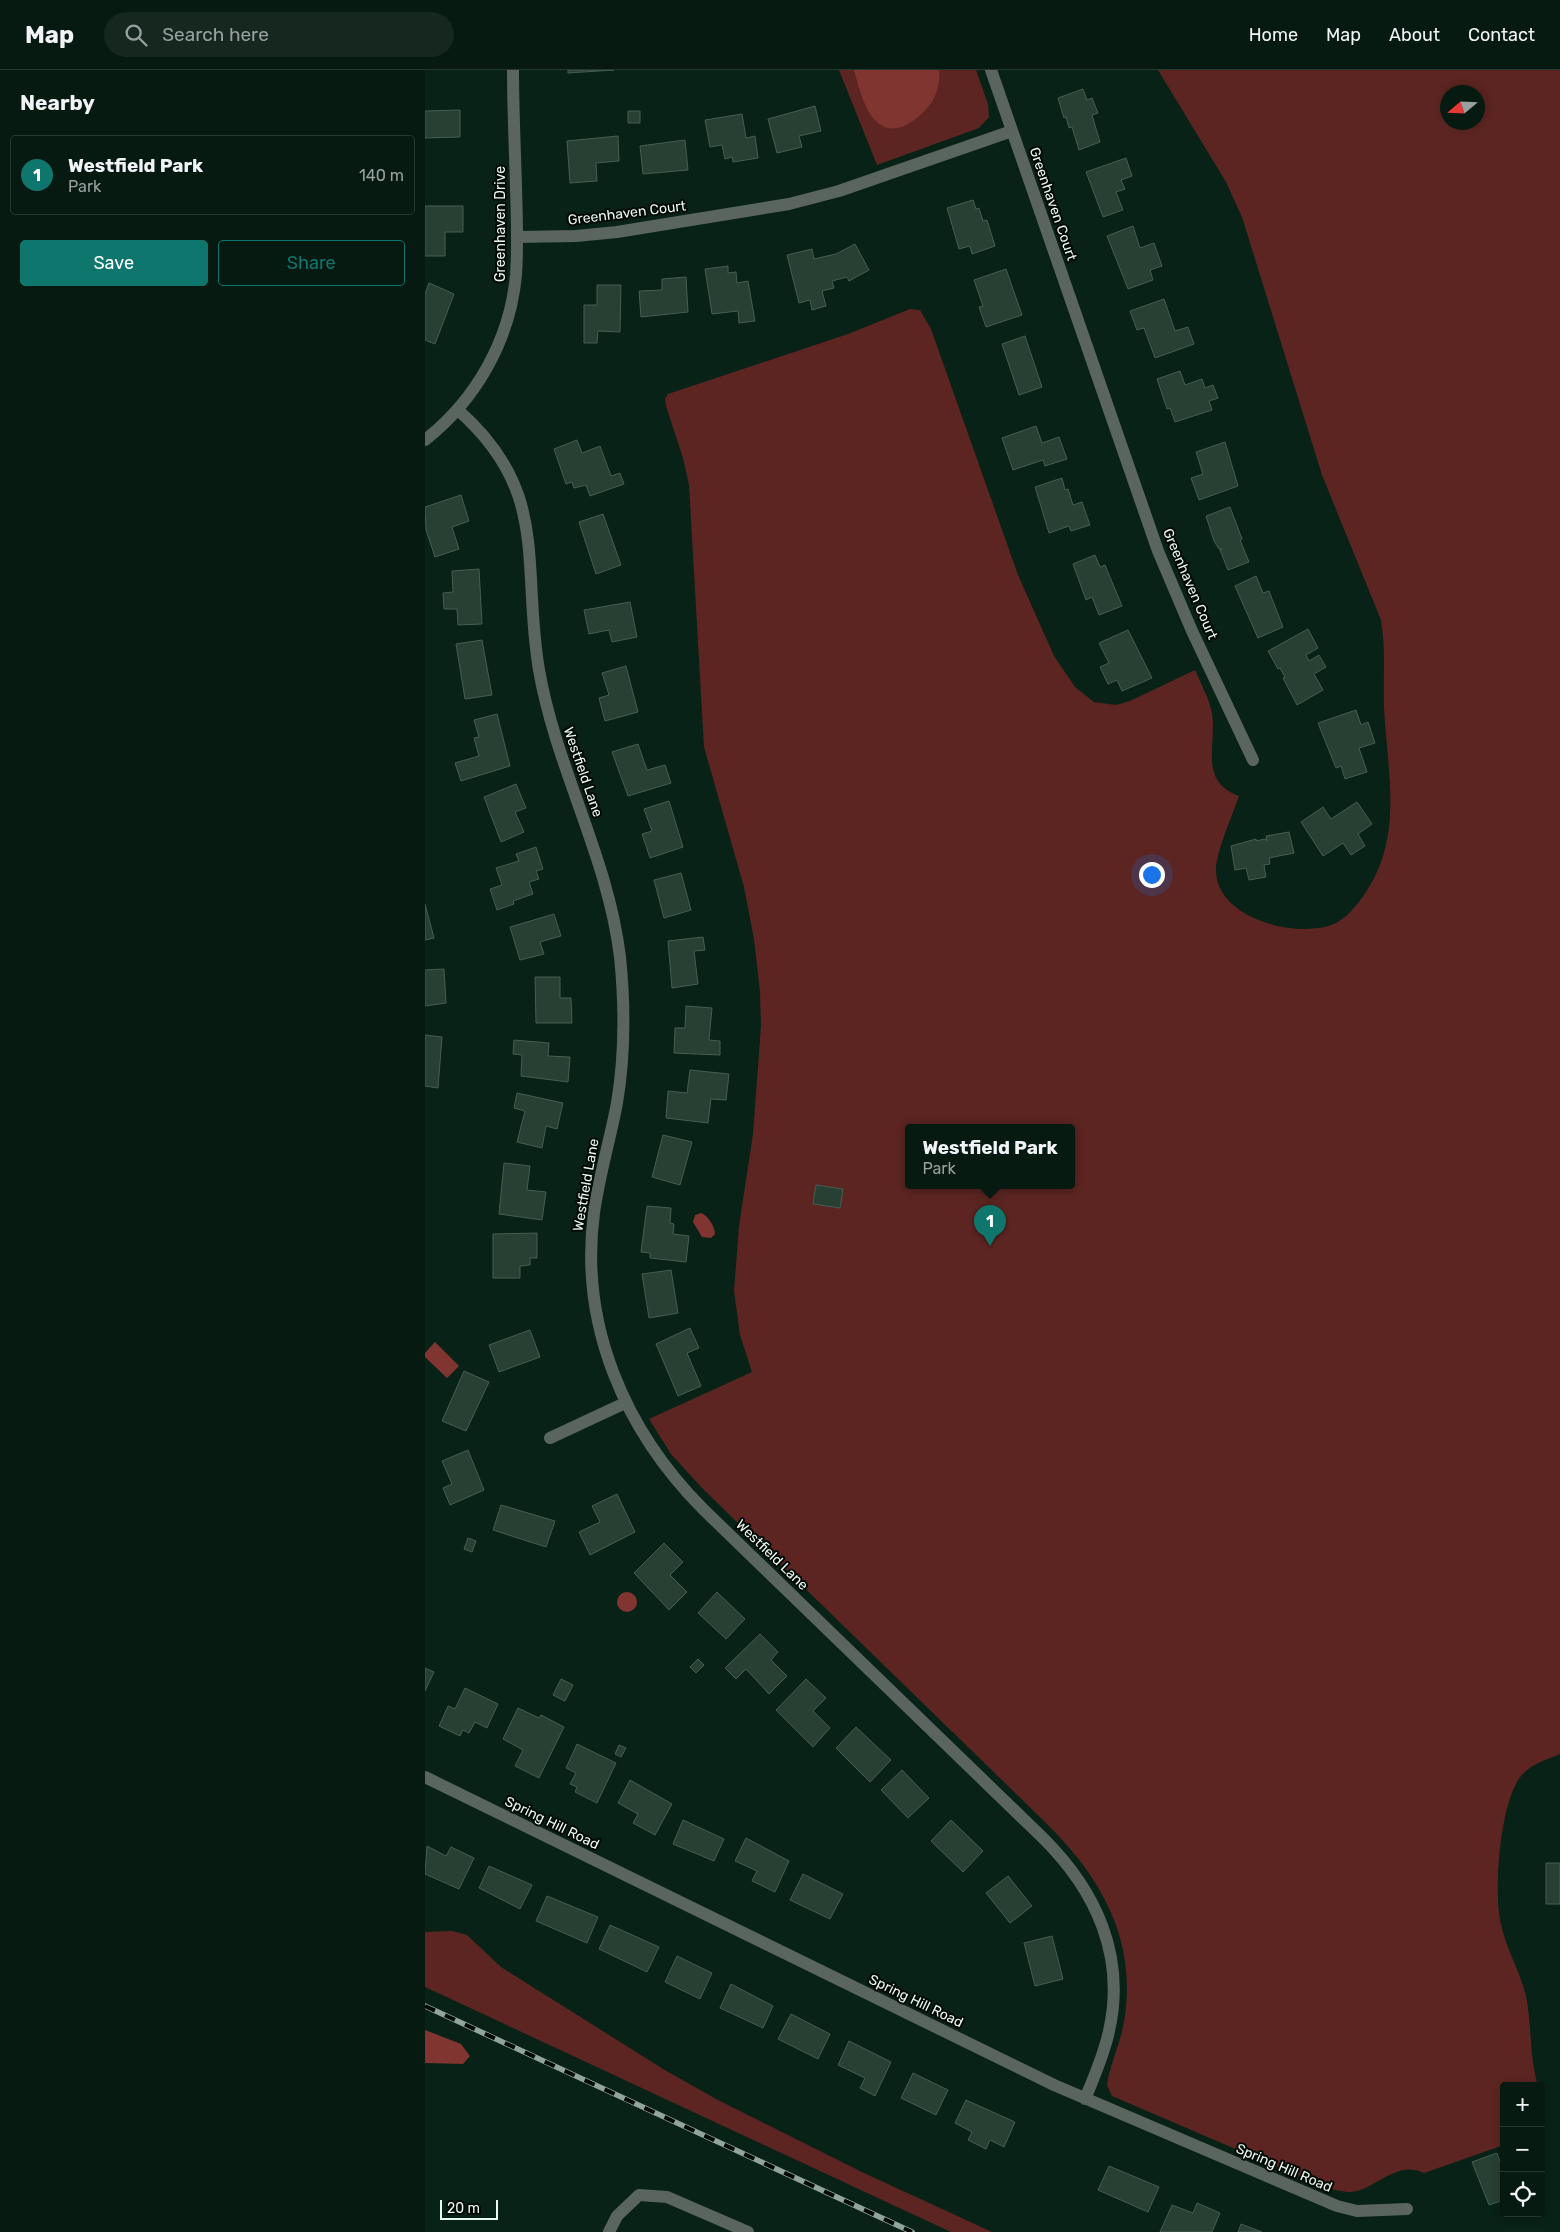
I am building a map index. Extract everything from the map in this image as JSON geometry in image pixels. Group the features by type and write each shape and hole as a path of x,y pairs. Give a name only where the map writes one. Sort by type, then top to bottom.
{"street":[{"name":"Greenhaven Drive","path":"425,440 458,410 488,367 503,334 514,289 517,237 513,70"},
{"path":"991,70 1012,131"},
{"name":"Greenhaven Court","path":"517,237 600,234 776,207 839,191 1012,131 1158,551 1192,631 1253,760"},
{"name":"Westfield Lane","path":"458,410 476,426 493,446 513,480 523,508 530,550 534,636 545,698 558,749 603,877 617,935 623,989 622,1068 614,1119 595,1202 591,1261 594,1298 601,1339 608,1361 625,1403 658,1457 697,1503 1043,1839 1082,1883 1104,1930 1111,1957 1113,1989 1109,2034 1085,2100"},
{"path":"550,1438 625,1403"},
{"name":"Spring Hill Road","path":"425,1777 1085,2100 1337,2206 1357,2211 1407,2209"},
{"path":"609,2232 617,2216 639,2195 667,2197 748,2232"}],"shaded area":[{"path":"839,70 976,70 988,104 989,117 979,128 877,165"},
{"path":"854,70 939,70 938,86 933,100 917,118 903,126 888,128 875,121 871,115 861,93"},
{"path":"1158,70 1560,70 1560,1754 1529,1768 1521,1776 1514,1788 1503,1826 1498,1870 1501,1924 1526,1996 1533,2064 1537,2082 1500,2082 1500,2146 1424,2173 1414,2170 1395,2172 1369,2186 1350,2192 1338,2191 1319,2185 1112,2096 1107,2085 1124,2022 1127,1992 1125,1964 1120,1937 1111,1912 1083,1865 1045,1822 702,1488 671,1454 649,1419 752,1372 740,1335 734,1291 739,1226 753,1134 761,1026 760,992 754,939 744,887 704,747 689,485 683,458 666,406 665,399 668,394 848,334 910,309 920,310 931,329 1018,575 1054,656 1075,687 1094,702 1116,705 1130,701 1195,670 1207,696 1212,713 1212,761 1214,772 1218,781 1226,789 1239,796 1216,864 1220,888 1230,902 1244,913 1281,927 1300,929 1318,928 1334,924 1356,906 1378,870 1385,848 1389,825 1390,779 1384,707 1384,653 1381,620 1322,475 1242,217 1226,182"},
{"path":"701,1213 709,1219 714,1228 715,1234 711,1238 702,1237 693,1222 695,1215"},
{"path":"435,1342 459,1366 447,1378 425,1357 425,1353"},
{"path":"627,1592 634,1595 637,1602 634,1609 627,1612 620,1609 617,1602 620,1595"},
{"path":"452,1931 467,1935 501,1967 663,2069 716,2099 864,2173 992,2232 951,2232 425,1987 425,1932"},
{"path":"425,2030 461,2044 470,2056 463,2064 425,2063"}],"building":[{"path":"568,70 614,70 568,73"},
{"path":"1083,89 1087,100 1092,98 1098,113 1092,115 1100,142 1079,150 1072,127 1069,128 1066,117 1064,118 1058,98"},
{"path":"815,106 821,131 799,136 802,147 777,153 768,119"},
{"path":"460,110 460,137 425,138 425,111"},
{"path":"628,111 640,111 640,123 628,123"},
{"path":"742,114 746,138 755,136 758,158 733,162 732,157 725,159 722,145 710,147 705,120"},
{"path":"618,136 619,161 596,163 597,181 570,183 567,141"},
{"path":"685,140 688,170 643,174 640,146"},
{"path":"1126,158 1132,176 1121,180 1125,189 1116,192 1123,210 1103,217 1086,172"},
{"path":"973,200 976,209 979,208 983,221 987,220 995,246 972,254 970,246 959,249 947,208"},
{"path":"425,206 463,206 463,232 445,232 445,256 425,256"},
{"path":"1133,226 1140,248 1154,243 1162,266 1150,270 1153,280 1128,289 1107,236"},
{"path":"855,244 869,270 849,281 847,277 832,281 834,288 822,291 826,306 812,310 810,300 799,303 787,255 812,249 814,259 836,254"},
{"path":"728,266 728,273 736,272 737,283 748,281 755,321 739,323 738,311 712,314 705,269"},
{"path":"1006,269 1022,315 986,327 979,307 983,306 974,280"},
{"path":"686,277 688,312 641,317 639,291 662,290 662,279"},
{"path":"429,283 454,294 435,344 425,340 425,294"},
{"path":"597,285 621,285 620,332 598,331 597,343 584,343 584,305 597,305"},
{"path":"1164,299 1175,331 1188,327 1194,344 1155,358 1144,328 1137,330 1130,311"},
{"path":"1025,336 1042,387 1019,395 1002,344"},
{"path":"1180,371 1185,385 1202,379 1205,388 1213,385 1218,398 1209,401 1212,410 1175,422 1170,408 1167,409 1157,379"},
{"path":"1036,426 1042,443 1059,437 1067,459 1045,466 1043,460 1013,470 1002,438"},
{"path":"577,440 582,453 600,446 611,476 620,473 624,484 590,496 586,485 574,488 572,482 566,484 554,449"},
{"path":"1225,442 1238,486 1199,500 1191,478 1203,474 1196,452"},
{"path":"1062,478 1065,490 1068,489 1073,505 1082,502 1090,525 1071,531 1069,526 1049,533 1035,487"},
{"path":"461,495 469,521 452,527 459,549 435,557 426,530 425,507"},
{"path":"1230,507 1249,562 1228,570 1220,550 1222,549 1219,549 1214,541 1206,516"},
{"path":"603,514 621,565 596,574 579,522"},
{"path":"1095,555 1100,567 1105,565 1122,606 1099,615 1092,597 1086,600 1073,564"},
{"path":"479,569 482,624 458,625 457,609 444,609 443,593 453,592 452,571"},
{"path":"1256,576 1263,593 1269,591 1283,627 1258,638 1235,586"},
{"path":"630,602 637,637 612,642 609,630 589,634 584,610"},
{"path":"1308,629 1318,648 1306,655 1309,661 1319,655 1326,667 1314,674 1323,690 1297,705 1283,678 1285,677 1268,651"},
{"path":"1128,630 1152,678 1122,691 1117,680 1108,684 1100,667 1109,663 1099,643"},
{"path":"482,640 492,695 465,699 456,644"},
{"path":"626,666 638,712 605,721 599,698 609,695 602,673"},
{"path":"1356,710 1361,725 1368,722 1375,743 1359,748 1367,772 1345,779 1341,766 1336,768 1318,723"},
{"path":"497,714 510,766 461,781 455,763 479,756 474,738 479,737 474,720"},
{"path":"638,744 647,770 665,765 671,783 628,796 612,752"},
{"path":"516,784 526,808 515,812 524,832 501,842 484,797"},
{"path":"669,801 683,847 650,858 642,834 652,831 644,809"},
{"path":"1357,802 1372,824 1358,834 1365,846 1351,855 1343,843 1323,856 1301,822 1323,807 1331,819"},
{"path":"1289,832 1294,853 1269,858 1270,864 1264,865 1266,877 1249,880 1246,868 1235,870 1231,846 1256,839 1256,841 1265,839 1267,841 1266,836"},
{"path":"536,847 543,869 536,871 539,879 529,882 533,894 513,901 514,904 497,910 490,889 502,885 496,868 519,861 516,854"},
{"path":"681,873 691,910 664,918 654,880"},
{"path":"425,904 434,938 425,940"},
{"path":"554,914 561,936 540,942 544,954 520,960 510,927"},
{"path":"703,937 705,950 694,951 698,984 672,988 668,941"},
{"path":"444,969 446,1003 425,1006 425,970"},
{"path":"535,977 560,977 560,998 571,998 572,1023 536,1023"},
{"path":"686,1006 712,1008 709,1040 720,1041 720,1055 674,1053 675,1028 685,1028"},
{"path":"425,1035 442,1037 438,1088 425,1086"},
{"path":"514,1040 549,1043 548,1056 570,1057 568,1082 521,1076 522,1055 513,1054"},
{"path":"690,1070 729,1074 726,1100 711,1099 708,1123 666,1118 668,1091 687,1093"},
{"path":"517,1093 563,1103 557,1129 546,1126 542,1148 517,1142 525,1111 514,1108"},
{"path":"663,1135 692,1142 680,1185 652,1177"},
{"path":"504,1163 530,1166 527,1190 546,1192 542,1220 499,1214"},
{"path":"816,1185 843,1189 840,1208 813,1204"},
{"path":"647,1206 671,1208 670,1223 674,1224 673,1234 689,1236 686,1262 650,1258 650,1253 641,1252"},
{"path":"537,1233 537,1258 530,1258 530,1265 520,1266 520,1278 493,1278 493,1234"},
{"path":"671,1270 678,1313 649,1318 642,1274"},
{"path":"690,1328 699,1348 687,1353 701,1386 678,1396 656,1344"},
{"path":"530,1330 540,1357 499,1372 489,1345"},
{"path":"464,1371 489,1382 466,1431 442,1421"},
{"path":"468,1450 484,1490 450,1505 443,1488 452,1484 442,1461"},
{"path":"617,1494 635,1532 590,1555 579,1532 600,1522 592,1506"},
{"path":"501,1505 555,1521 546,1547 493,1530"},
{"path":"468,1538 476,1541 472,1552 464,1549"},
{"path":"664,1543 683,1562 670,1575 687,1592 669,1610 634,1573"},
{"path":"717,1592 745,1619 726,1639 698,1613"},
{"path":"760,1634 778,1652 771,1660 787,1676 769,1694 746,1669 736,1679 725,1668"},
{"path":"698,1659 704,1665 696,1673 690,1667"},
{"path":"425,1668 434,1672 425,1691"},
{"path":"561,1679 573,1685 565,1701 553,1695"},
{"path":"806,1679 826,1698 813,1711 830,1728 813,1747 776,1710"},
{"path":"465,1688 498,1704 487,1728 475,1722 469,1733 463,1730 460,1736 439,1726 448,1706 455,1709"},
{"path":"518,1708 539,1718 541,1715 564,1727 539,1778 515,1766 523,1750 503,1739"},
{"path":"856,1727 891,1760 870,1782 836,1748"},
{"path":"577,1744 616,1763 597,1803 575,1792 577,1787 570,1784 576,1773 566,1768"},
{"path":"619,1745 626,1748 621,1757 615,1754"},
{"path":"902,1770 929,1798 908,1818 881,1790"},
{"path":"630,1780 672,1804 655,1835 633,1823 638,1814 618,1803"},
{"path":"683,1820 724,1839 714,1861 673,1844"},
{"path":"951,1820 983,1851 963,1872 931,1841"},
{"path":"746,1838 789,1861 775,1892 752,1881 757,1871 735,1861"},
{"path":"427,1846 446,1856 451,1847 474,1858 459,1889 425,1874"},
{"path":"1546,1863 1560,1863 1560,1904 1546,1904"},
{"path":"489,1866 532,1885 520,1909 479,1888"},
{"path":"803,1874 843,1894 830,1919 790,1900"},
{"path":"1008,1876 1032,1906 1010,1923 986,1893"},
{"path":"547,1896 598,1917 587,1943 536,1921"},
{"path":"610,1925 659,1947 647,1972 599,1949"},
{"path":"1052,1936 1063,1979 1035,1986 1024,1943"},
{"path":"677,1956 712,1973 700,1999 665,1982"},
{"path":"731,1984 773,2006 763,2028 720,2008"},
{"path":"791,2014 830,2034 818,2059 778,2039"},
{"path":"849,2041 891,2062 875,2096 860,2088 865,2078 838,2065"},
{"path":"913,2073 948,2090 936,2115 901,2098"},
{"path":"966,2100 1015,2122 1004,2147 990,2140 986,2149 968,2140 972,2132 955,2123"},
{"path":"1497,2153 1500,2162 1500,2201 1489,2205 1472,2162"},
{"path":"1109,2166 1159,2187 1148,2212 1098,2190"},
{"path":"1197,2203 1220,2213 1212,2232 1160,2232 1172,2205 1193,2213"},
{"path":"1241,2224 1262,2232 1238,2232"}],"railway":[{"path":"425,2006 912,2232"}],"place":[{"name":"Westfield Park","path":"990,1246"}]}
